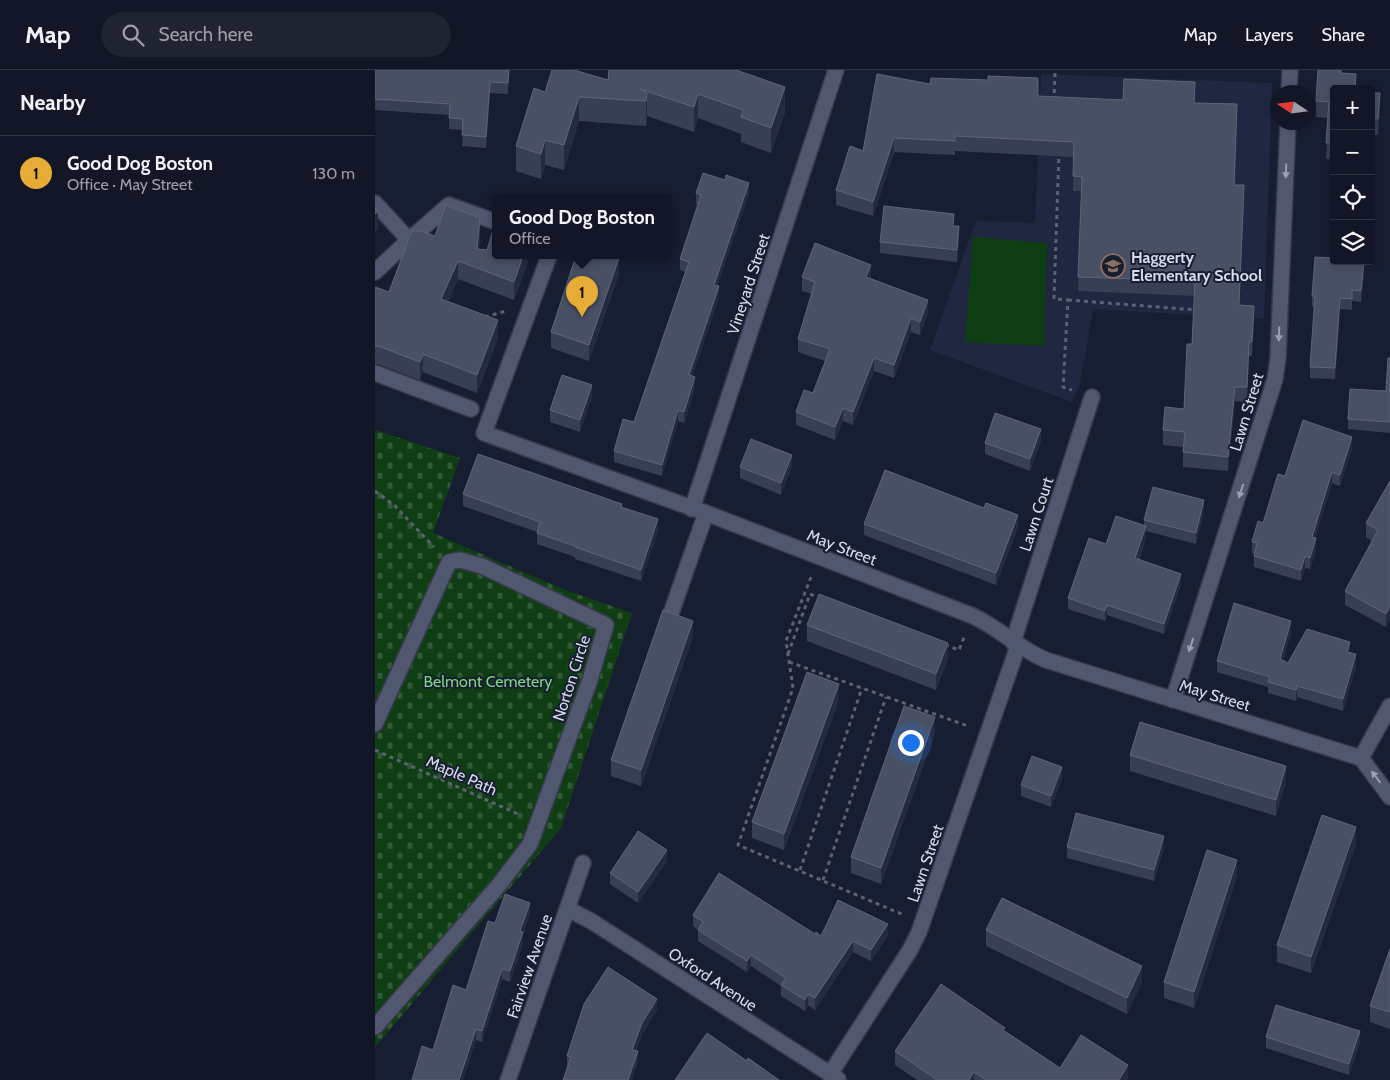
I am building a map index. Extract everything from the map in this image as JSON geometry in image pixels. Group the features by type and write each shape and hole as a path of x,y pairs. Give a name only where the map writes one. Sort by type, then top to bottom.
{"street":[{"name":"Vineyard Street","path":"669,619 699,511 836,70"},
{"path":"1289,85 1290,70"},
{"name":"Lawn Street","path":"1173,700 1275,379 1279,349 1288,130"},
{"path":"375,203 409,240"},
{"path":"375,272 449,205 492,221"},
{"name":"May Street","path":"548,259 485,432 699,511 973,616 991,625 1031,654 1053,663 1361,758"},
{"path":"375,373 471,409"},
{"name":"Lawn Court","path":"1016,644 1092,397"},
{"name":"Norton Circle","path":"375,1027 499,885 530,844 590,680 607,625 482,566 460,560 449,562"},
{"path":"375,724 449,562"},
{"name":"Lawn Street","path":"835,1077 919,932 1016,644"},
{"path":"1390,706 1361,758 1390,797"},
{"name":"Fairview Avenue","path":"508,1080 583,863"},
{"name":"Oxford Avenue","path":"568,909 591,921 835,1077"}],"path":[{"path":"1053,106 1055,72"},
{"path":"1059,145 1054,300 1205,310"},
{"path":"1068,300 1063,387 1092,397"},
{"path":"477,316 485,317 509,311"},
{"path":"375,491 395,506 449,562"},
{"path":"811,577 786,641 793,688 738,844 904,915"},
{"path":"788,654 811,594 829,601"},
{"path":"941,644 959,650 965,635"},
{"path":"788,662 968,726"},
{"path":"799,870 862,688"},
{"path":"823,880 886,697"},
{"name":"Maple Path","path":"375,750 539,823"}],"shaded area":[{"name":"Haggerty Elementary School","path":"1041,74 1272,83 1270,85 1270,130 1264,319 1093,309 1080,383 1072,402 930,350 976,221 1035,223"}],"green space":[{"path":"973,237 1047,243 1044,346 965,342"},
{"name":"Belmont Cemetery","path":"375,430 460,458 433,533 565,590 632,613 561,828 375,1047"}],"building":[{"path":"375,70 509,70 508,83 490,82 486,137 462,135 463,119 449,118 450,104 375,99"},
{"path":"552,70 574,70 608,80 609,70 736,70 785,87 771,128 741,117 743,110 698,94 694,107 640,89 647,93 646,101 579,97 564,145 545,140 541,154 516,146 534,88 545,92"},
{"path":"1318,70 1341,70 1341,73 1356,74 1355,85 1330,85 1330,143 1326,143 1329,102 1316,101"},
{"path":"877,74 930,84 931,78 988,80 988,76 1038,78 1038,96 1123,100 1124,79 1195,82 1194,103 1237,104 1234,185 1244,185 1239,305 1254,306 1252,342 1249,341 1247,387 1235,387 1228,457 1183,452 1185,432 1163,430 1165,407 1184,409 1187,344 1192,344 1195,281 1078,277 1082,177 1073,176 1074,142 955,136 955,141 894,138 873,202 836,190 850,146 863,151"},
{"path":"1375,93 1380,93 1378,119 1375,119"},
{"path":"703,173 725,180 726,175 749,183 714,285 719,286 689,375 695,377 684,412 678,410 662,465 614,451 623,419 634,422 689,262 680,259 701,195 696,193"},
{"path":"446,205 480,218 477,249 487,250 492,233 492,259 522,259 514,282 458,261 441,299 498,320 477,375 423,354 420,362 378,346 375,347 375,287 389,292 413,231 421,231 435,236"},
{"path":"884,206 954,214 953,226 959,226 957,250 880,242"},
{"path":"815,243 871,265 866,277 928,300 920,322 911,318 894,365 874,358 853,412 843,408 835,427 796,412 804,390 813,393 830,349 798,339 815,282 802,277"},
{"path":"1315,257 1330,258 1330,265 1364,265 1361,291 1352,290 1352,299 1340,298 1335,368 1310,367 1315,296 1312,296"},
{"path":"575,259 619,259 589,345 551,332"},
{"path":"1388,358 1390,358 1390,422 1348,419 1350,389 1386,391"},
{"path":"562,375 592,385 580,420 550,410"},
{"path":"995,413 1041,429 1030,459 985,443"},
{"path":"1303,420 1352,437 1340,475 1332,472 1312,537 1316,538 1310,558 1305,556 1301,570 1254,556 1257,543 1252,542 1258,521 1263,523 1278,474 1285,476"},
{"path":"751,439 792,455 781,483 740,467"},
{"path":"478,454 622,504 621,507 658,519 641,570 537,533 540,522 463,494"},
{"path":"885,470 984,508 986,503 1018,515 996,573 864,524"},
{"path":"1390,481 1390,606 1386,614 1345,591 1378,530 1366,523"},
{"path":"1153,487 1204,500 1196,533 1144,520"},
{"path":"1116,516 1146,526 1135,558 1181,574 1164,624 1107,605 1105,611 1068,598 1089,538 1106,544"},
{"path":"819,594 948,643 936,674 807,625"},
{"path":"1234,603 1291,621 1280,659 1288,663 1307,629 1350,642 1347,652 1356,654 1343,699 1297,686 1296,690 1268,682 1270,677 1217,661"},
{"path":"663,610 693,621 641,770 611,760"},
{"path":"807,672 839,684 784,834 752,822"},
{"path":"904,706 935,717 881,868 851,857"},
{"path":"1140,722 1286,766 1276,800 1130,755"},
{"path":"1032,756 1062,767 1051,796 1021,785"},
{"path":"1076,813 1164,836 1154,870 1067,847"},
{"path":"1322,815 1356,827 1311,957 1277,945"},
{"path":"638,831 667,850 638,892 610,873"},
{"path":"1207,850 1237,860 1194,992 1164,982"},
{"path":"719,873 821,936 838,900 888,924 871,950 853,941 815,998 808,994 805,1000 781,985 786,978 751,955 747,961 698,930 703,922 693,915"},
{"path":"505,894 530,903 520,931 523,932 510,971 502,969 482,1031 476,1029 459,1080 412,1080 422,1046 433,1050 453,985 466,990 488,921 495,923"},
{"path":"1002,898 1142,966 1127,998 986,930"},
{"path":"1390,949 1390,1012 1370,1006"},
{"path":"608,967 657,999 642,1023 632,1050 638,1051 628,1080 563,1080 571,1057 567,1056 584,1004"},
{"path":"941,984 1005,1028 1003,1030 1060,1068 1081,1035 1128,1065 1119,1080 986,1080 974,1072 969,1080 937,1080 895,1051"},
{"path":"1276,1005 1360,1031 1349,1064 1266,1037"},
{"path":"707,1033 747,1061 748,1058 779,1080 675,1080"}],"place":[{"name":"Haggerty Elementary School","path":"1113,266"},
{"name":"Good Dog Boston","path":"582,317"}]}
